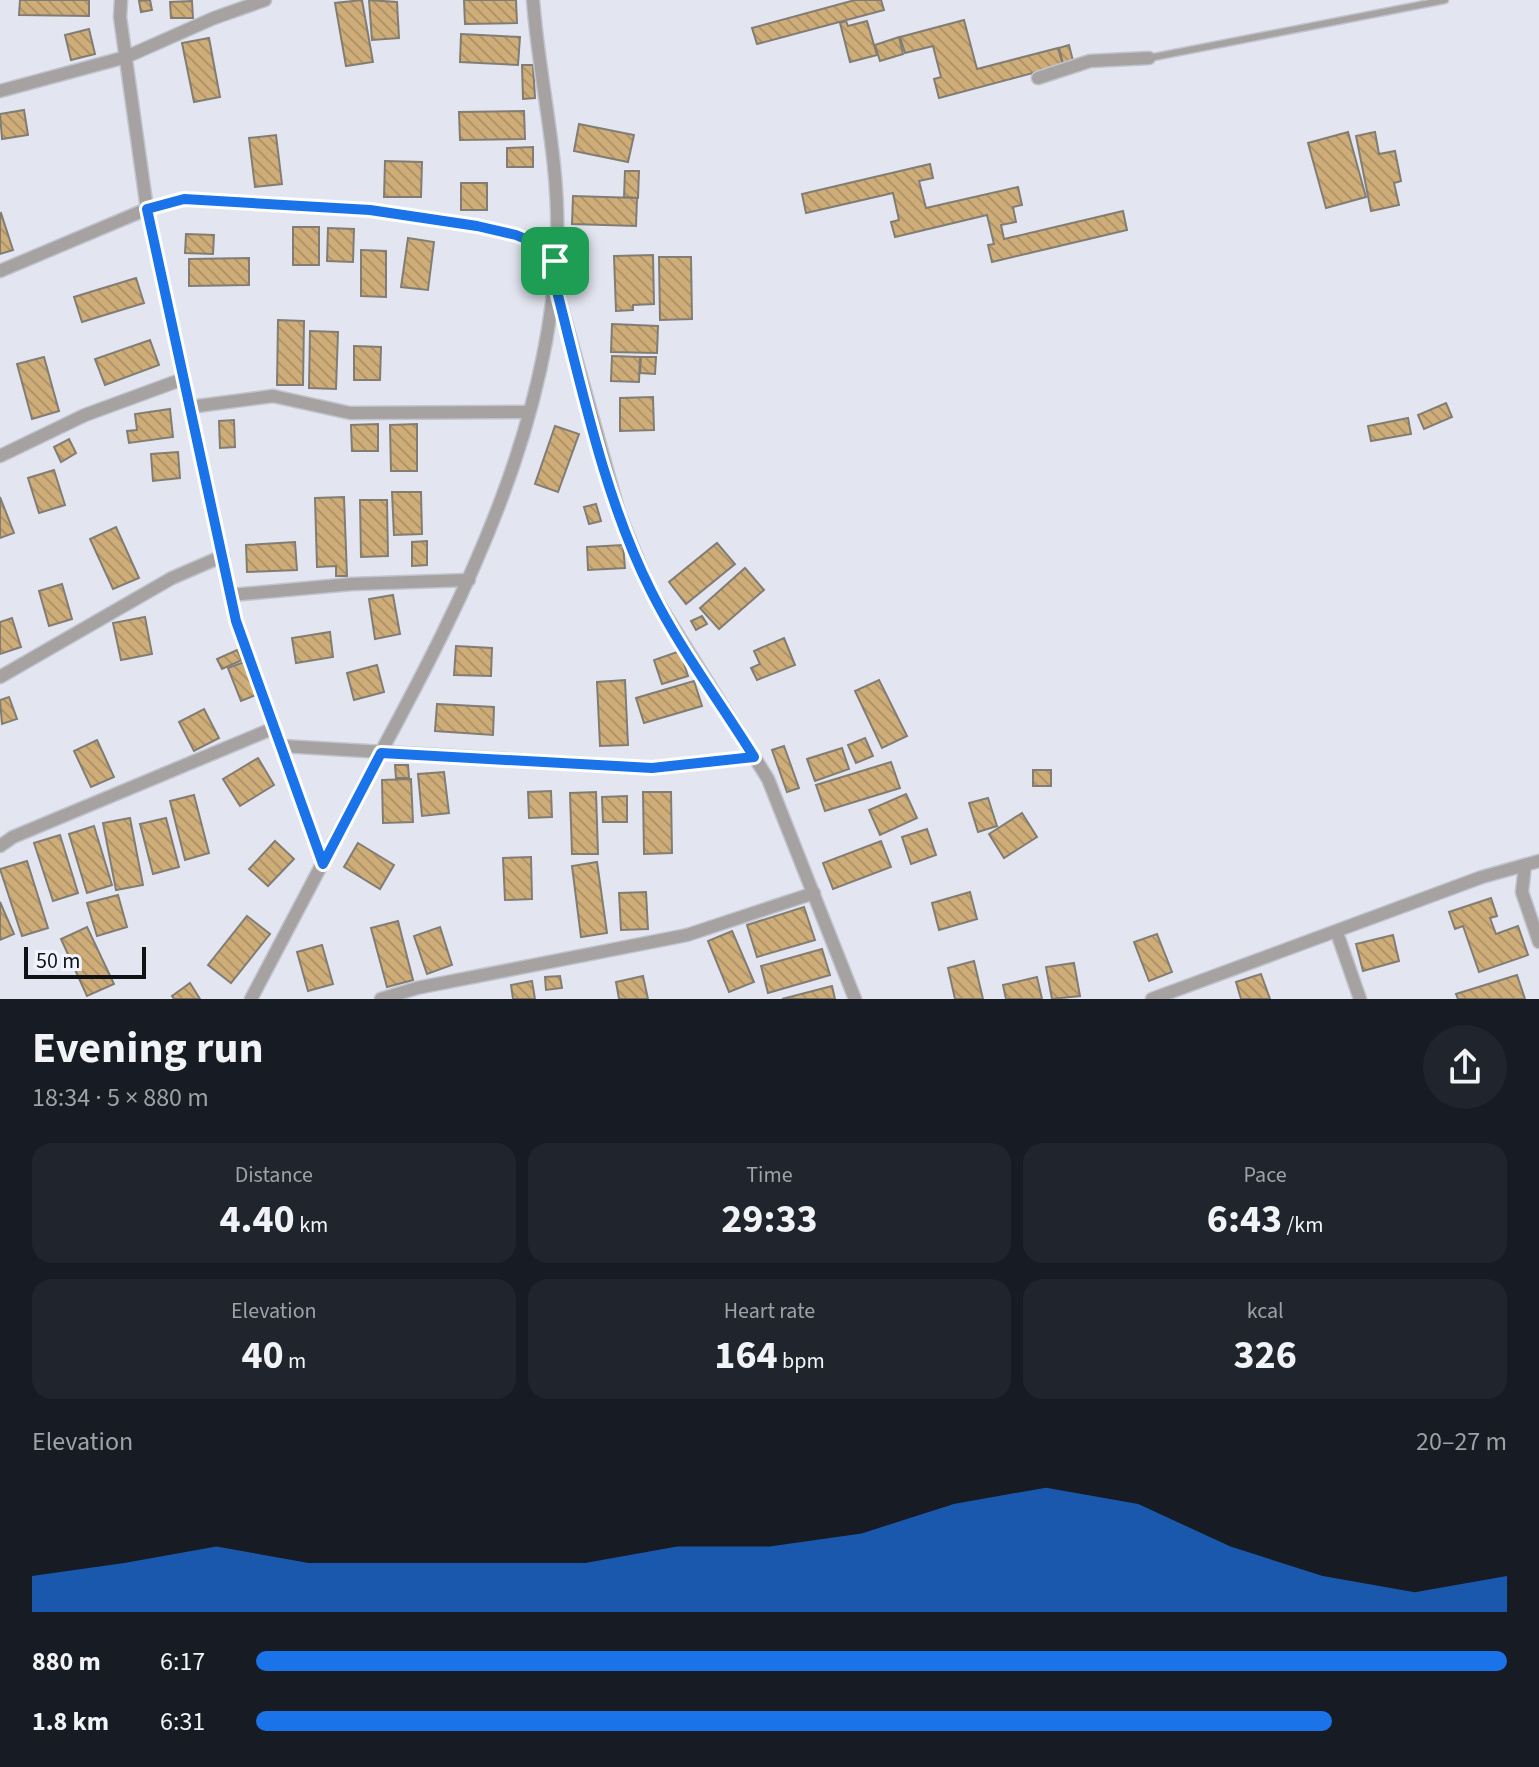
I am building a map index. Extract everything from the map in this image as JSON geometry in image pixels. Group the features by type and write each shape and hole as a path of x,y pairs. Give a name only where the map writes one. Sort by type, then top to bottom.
{"street":[{"path":"121,0 147,209 236,621 323,864"},
{"path":"0,91 126,57 214,18 265,0"},
{"path":"251,999 437,650 486,544 529,412 542,354 557,239 551,154 533,0"},
{"path":"1038,78 1090,61 1149,58"},
{"path":"0,271 147,209 184,199 370,210 516,235 535,243 555,261"},
{"path":"553,276 619,513 650,590 768,779 855,999"},
{"path":"0,456 85,415 183,379"},
{"path":"190,407 273,396 350,413 529,412"},
{"path":"0,677 172,578 223,556"},
{"path":"231,595 352,584 469,580"},
{"path":"0,846 13,837 274,728"},
{"path":"282,746 652,768 754,757"},
{"path":"1152,999 1482,877 1539,861"},
{"path":"1525,865 1522,892 1539,942"},
{"path":"381,999 417,988 687,935 814,893"},
{"path":"1337,933 1360,999"}],"lane":[{"path":"1149,58 1445,0"}],"building":[{"path":"20,0 89,0 89,16 19,15"},
{"path":"150,0 152,10 141,12 139,1"},
{"path":"362,0 373,62 346,66 335,3"},
{"path":"369,0 397,2 399,38 372,40"},
{"path":"464,0 516,0 517,23 465,24"},
{"path":"855,0 881,0 884,10 757,44 752,28"},
{"path":"192,1 193,18 171,18 170,2"},
{"path":"964,20 977,69 1058,48 1063,65 939,98 934,79 941,77 933,46 905,53 900,37"},
{"path":"846,21 848,26 867,21 877,55 850,62 840,23"},
{"path":"89,29 95,54 71,60 65,35"},
{"path":"461,34 520,37 518,65 460,62"},
{"path":"899,37 903,54 880,61 875,45"},
{"path":"209,38 220,97 194,102 182,43"},
{"path":"1069,45 1073,61 1063,64 1059,48"},
{"path":"522,65 533,65 535,98 523,99"},
{"path":"24,110 28,135 2,139 0,114"},
{"path":"524,111 525,139 460,140 459,112"},
{"path":"579,124 634,135 628,162 574,151"},
{"path":"1348,132 1366,197 1326,208 1308,143"},
{"path":"1375,132 1379,154 1395,151 1401,181 1394,183 1399,205 1371,211 1356,136"},
{"path":"276,135 282,184 255,187 249,138"},
{"path":"533,147 533,167 507,167 507,148"},
{"path":"385,161 422,162 421,197 384,197"},
{"path":"930,164 933,178 919,181 926,208 1018,187 1022,205 1013,207 1016,222 1001,225 1004,239 1123,211 1127,230 992,262 988,245 994,244 987,215 895,237 891,222 899,220 893,193 806,213 802,194"},
{"path":"625,171 639,171 638,198 624,197"},
{"path":"461,183 487,183 487,210 461,210"},
{"path":"573,196 637,198 636,226 572,224"},
{"path":"0,214 13,250 0,254"},
{"path":"293,227 319,227 319,265 293,265"},
{"path":"328,228 354,229 353,262 327,261"},
{"path":"186,234 214,235 213,254 185,253"},
{"path":"408,238 434,242 428,290 401,287"},
{"path":"361,250 386,251 386,297 361,296"},
{"path":"653,255 654,304 633,305 633,310 616,311 614,256"},
{"path":"659,257 691,257 692,319 660,320"},
{"path":"249,258 249,285 189,286 189,259"},
{"path":"136,278 144,303 82,322 74,297"},
{"path":"278,320 304,321 303,385 277,385"},
{"path":"612,324 658,326 657,353 611,352"},
{"path":"310,331 338,332 336,389 309,388"},
{"path":"150,340 159,365 105,385 95,359"},
{"path":"354,346 381,347 380,380 354,380"},
{"path":"612,356 640,357 639,382 611,381"},
{"path":"44,357 59,411 32,419 17,364"},
{"path":"641,357 656,357 655,374 640,373"},
{"path":"653,397 654,430 620,431 620,398"},
{"path":"1446,403 1452,417 1424,429 1418,415"},
{"path":"170,409 173,437 129,443 127,431 137,430 135,414"},
{"path":"1408,418 1411,434 1371,441 1368,426"},
{"path":"234,420 235,447 220,448 219,421"},
{"path":"378,424 378,451 352,451 351,425"},
{"path":"417,424 417,471 391,471 390,425"},
{"path":"555,426 579,434 558,492 535,484"},
{"path":"69,439 76,453 61,462 54,447"},
{"path":"178,452 180,478 153,481 151,454"},
{"path":"54,470 65,505 39,513 28,478"},
{"path":"392,492 421,492 422,534 394,535"},
{"path":"0,497 14,533 0,538"},
{"path":"344,497 347,576 336,576 336,566 317,567 315,498"},
{"path":"360,500 387,500 388,556 361,557"},
{"path":"596,504 601,521 589,524 584,507"},
{"path":"116,527 139,578 113,589 90,539"},
{"path":"427,541 427,565 412,566 412,542"},
{"path":"295,542 297,570 247,572 246,545"},
{"path":"717,543 735,564 686,604 669,582"},
{"path":"623,545 625,568 588,570 587,547"},
{"path":"745,568 764,590 719,629 700,608"},
{"path":"62,584 72,619 49,626 39,591"},
{"path":"393,595 400,634 375,639 369,599"},
{"path":"702,616 707,624 696,630 691,621"},
{"path":"145,617 152,654 121,660 113,623"},
{"path":"12,618 21,647 0,654 0,622"},
{"path":"330,632 333,657 296,663 292,638"},
{"path":"784,638 795,665 757,680 751,668 760,664 754,651"},
{"path":"456,646 492,648 491,676 454,675"},
{"path":"237,650 242,660 222,669 217,659"},
{"path":"680,651 688,676 662,684 654,660"},
{"path":"244,662 256,695 241,701 228,668"},
{"path":"377,665 384,692 354,700 347,673"},
{"path":"625,680 628,745 600,746 597,682"},
{"path":"879,680 907,736 882,748 855,691"},
{"path":"694,681 702,706 644,723 636,698"},
{"path":"9,697 17,719 2,724 0,700"},
{"path":"437,704 494,707 493,735 435,731"},
{"path":"204,709 219,738 194,751 179,722"},
{"path":"865,738 873,756 856,763 848,745"},
{"path":"97,740 114,777 91,787 74,751"},
{"path":"784,746 799,788 787,792 772,750"},
{"path":"842,748 849,769 815,781 807,759"},
{"path":"258,758 274,785 240,806 223,779"},
{"path":"891,762 900,788 825,811 816,785"},
{"path":"395,765 408,765 409,778 396,778"},
{"path":"1033,770 1051,770 1051,786 1033,786"},
{"path":"444,772 449,813 422,816 418,774"},
{"path":"411,779 413,822 383,823 382,780"},
{"path":"551,791 552,817 529,818 528,792"},
{"path":"596,792 598,854 572,854 570,793"},
{"path":"643,792 671,792 672,853 644,854"},
{"path":"906,794 917,818 880,835 869,810"},
{"path":"194,795 209,853 185,860 170,801"},
{"path":"627,796 627,822 603,822 602,797"},
{"path":"988,798 997,826 978,832 969,803"},
{"path":"1022,813 1037,837 1004,858 989,834"},
{"path":"130,818 143,885 116,890 103,823"},
{"path":"166,818 179,867 153,874 140,824"},
{"path":"94,826 112,885 87,893 69,834"},
{"path":"927,829 936,855 911,864 902,837"},
{"path":"60,835 78,893 53,901 34,843"},
{"path":"275,841 294,859 268,886 249,869"},
{"path":"881,841 891,867 833,889 823,863"},
{"path":"358,843 394,865 380,889 344,867"},
{"path":"531,857 532,899 505,900 503,858"},
{"path":"27,861 48,928 22,936 0,869"},
{"path":"597,862 607,933 581,937 572,866"},
{"path":"646,892 648,929 621,930 619,893"},
{"path":"970,892 977,919 939,930 932,903"},
{"path":"118,895 127,927 97,936 87,903"},
{"path":"1491,898 1497,916 1490,918 1496,934 1518,926 1528,955 1479,972 1463,926 1455,929 1449,912"},
{"path":"0,902 14,934 0,940"},
{"path":"804,907 815,940 757,957 747,925"},
{"path":"247,916 270,934 231,983 208,965"},
{"path":"398,921 413,980 387,987 371,928"},
{"path":"87,927 114,984 87,996 61,939"},
{"path":"440,927 452,965 427,974 414,936"},
{"path":"732,931 754,982 729,992 708,941"},
{"path":"1157,934 1172,972 1149,981 1134,942"},
{"path":"1393,935 1399,961 1363,971 1356,944"},
{"path":"322,945 333,984 308,991 297,952"},
{"path":"822,949 830,975 768,993 761,966"},
{"path":"974,961 983,999 955,999 948,968"},
{"path":"1074,963 1080,996 1052,999 1046,967"},
{"path":"1261,974 1270,999 1241,999 1236,982"},
{"path":"1517,975 1525,999 1458,999 1456,994"},
{"path":"560,976 562,988 546,990 545,977"},
{"path":"643,976 648,999 619,999 616,982"},
{"path":"1037,977 1042,999 1006,999 1003,985"},
{"path":"532,981 535,999 513,999 511,985"},
{"path":"190,983 200,999 174,999 172,996"},
{"path":"832,986 835,999 782,999"}],"route":[{"path":"184,199 222,199 370,210 516,235 535,243 555,261 553,276 619,513 650,590 754,757 652,768 381,753 323,864 236,621 147,209 184,199"}]}
